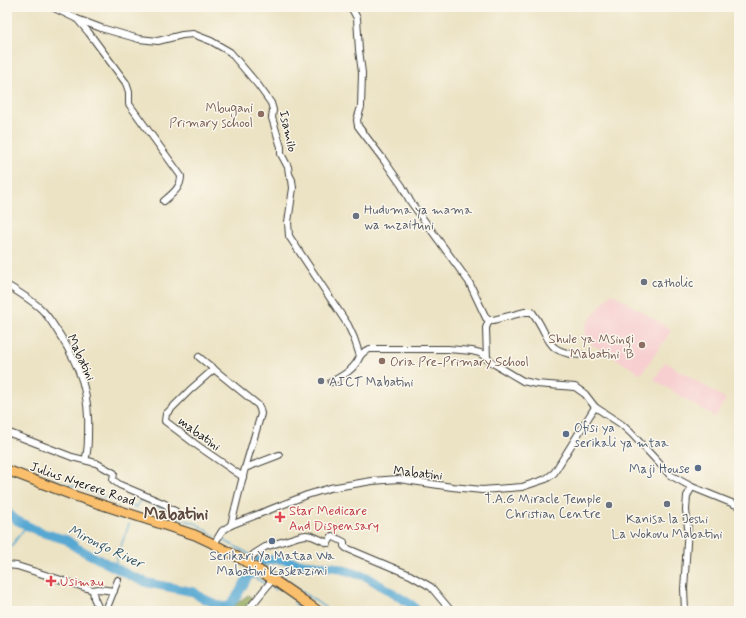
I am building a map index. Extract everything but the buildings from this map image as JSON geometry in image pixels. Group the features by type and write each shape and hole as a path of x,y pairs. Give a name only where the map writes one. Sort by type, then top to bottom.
{"highway":[{"name":"Julius Nyerere Road","path":"7,470 75,496 195,535 251,558 273,579 318,611"}],"street":[{"name":"Isamilo","path":"52,7 101,28 150,41 158,41 193,34 222,47 239,62 268,98 273,110 272,118 281,146 281,154 288,167 292,180 293,188 288,222 289,236 348,325 360,356"},
{"path":"351,7 357,18 362,73 360,107 357,120 358,126 384,159 410,202 468,282 484,315 489,320"},
{"path":"77,19 126,82 129,92 129,104 181,176 179,186 164,201"},
{"name":"Mabatini","path":"7,285 40,308 68,347 79,372 87,396 89,416 87,454 85,460"},
{"path":"489,320 525,312 532,312 544,333 557,350 566,354 582,355"},
{"path":"487,359 486,328 489,320"},
{"path":"331,382 353,368 364,351 370,349 448,349 472,351 480,354 511,374 530,384 575,387 585,394 594,407 621,424 631,433 670,476 692,487 739,506"},
{"path":"198,356 258,405 260,409 259,420 245,468 231,526"},
{"name":"mabatini","path":"214,368 166,414 164,418 165,421 198,446 243,477"},
{"name":"Mabatini","path":"214,544 222,531 231,526 307,495 330,488 399,478 452,487 482,490 522,487 534,484 546,479 554,473 594,407"},
{"path":"7,432 67,455 102,465 114,473 113,480 120,485 165,504 168,508 175,511"},
{"path":"245,468 279,456"},
{"path":"685,611 684,589 688,528 686,510 687,496 692,487"},
{"path":"251,558 265,547 300,536 312,536 328,543 332,536 344,542 344,546 346,548 410,575 431,587 451,611"},
{"path":"7,565 17,566 93,590 100,589 114,591"},
{"path":"247,611 273,579"},
{"path":"93,590 94,598 104,611 118,580"}],"shaded area":[{"path":"611,293 672,330 641,374 585,340 585,326"},
{"path":"665,362 726,399 715,417 654,380"}],"green space":[{"path":"248,595 254,599 243,611 227,611"}],"waterway":[{"path":"7,463 71,486 78,486 135,507"},
{"path":"135,508 140,500 167,509"},
{"name":"Mirongo River","path":"7,512 16,520 40,532 67,540 77,548 131,576 148,583 194,592 200,597 220,606 226,607 230,604 240,592 250,573"},
{"path":"171,512 174,516 197,524 215,536"},
{"path":"115,567 129,524"},
{"path":"7,552 27,525"},
{"path":"221,539 251,555"},
{"name":"Mirongo River","path":"255,557 261,560"},
{"name":"Mirongo River","path":"259,561 279,559 303,564 334,567 367,577 412,605 417,611"},
{"path":"263,560 264,565 330,611"},
{"path":"247,578 255,578 266,584"},
{"path":"271,587 276,590"},
{"path":"294,603 298,606"}],"place":[{"name":"Mbugani Primary school","path":"261,114"},
{"name":"Huduma ya mama wa mzaituni","path":"356,216"},
{"name":"catholic","path":"644,282"},
{"name":"Shule ya Msingi Mabatini 'B","path":"642,345"},
{"name":"Oria Pre-Primary School","path":"382,361"},
{"name":"AICT Mabatini","path":"321,381"},
{"name":"Ofisi ya serikali ya mtaa","path":"566,434"},
{"name":"Maji House","path":"698,468"},
{"name":"Kanisa la Jeshi La Wokovu Mabatini","path":"667,504"},
{"name":"T.A.G Miracle Temple Christian Centre","path":"609,505"},
{"name":"Star Medicare And Dispensary","path":"280,517"},
{"name":"Serikari Ya Mataa Wa Mabatini Kaskazini","path":"272,541"},
{"name":"Usimau","path":"51,581"}],"district":[{"name":"Mabatini","path":"176,513"}]}
